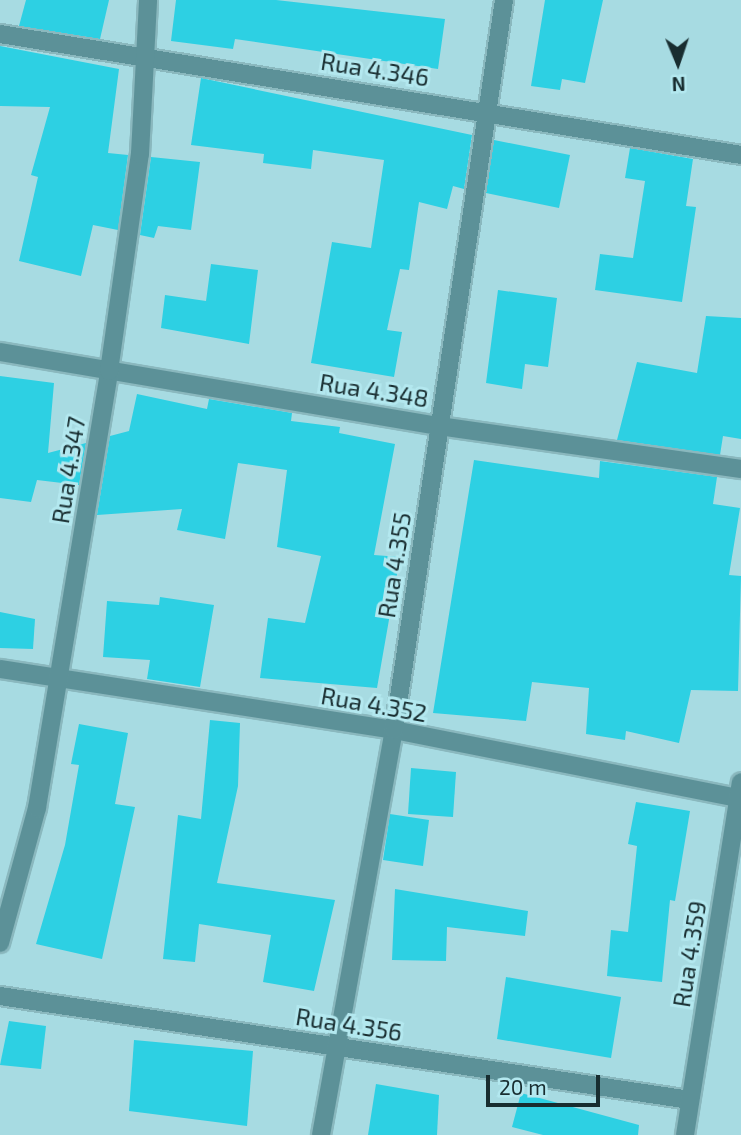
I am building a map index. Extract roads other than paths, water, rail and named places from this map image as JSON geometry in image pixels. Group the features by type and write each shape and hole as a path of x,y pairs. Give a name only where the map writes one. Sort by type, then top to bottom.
{"street":[{"name":"Rua 4.347","path":"0,943 37,808 109,371 140,154 148,0"},
{"name":"Rua 4.355","path":"321,1135 394,730 504,0"},
{"name":"Rua 4.346","path":"0,34 741,155"},
{"name":"Rua 4.348","path":"0,352 439,426 741,469"},
{"name":"Rua 4.352","path":"0,669 394,730 740,790"},
{"name":"Rua 4.359","path":"685,1135 740,790"},
{"name":"Rua 4.356","path":"0,996 690,1100"}]}
